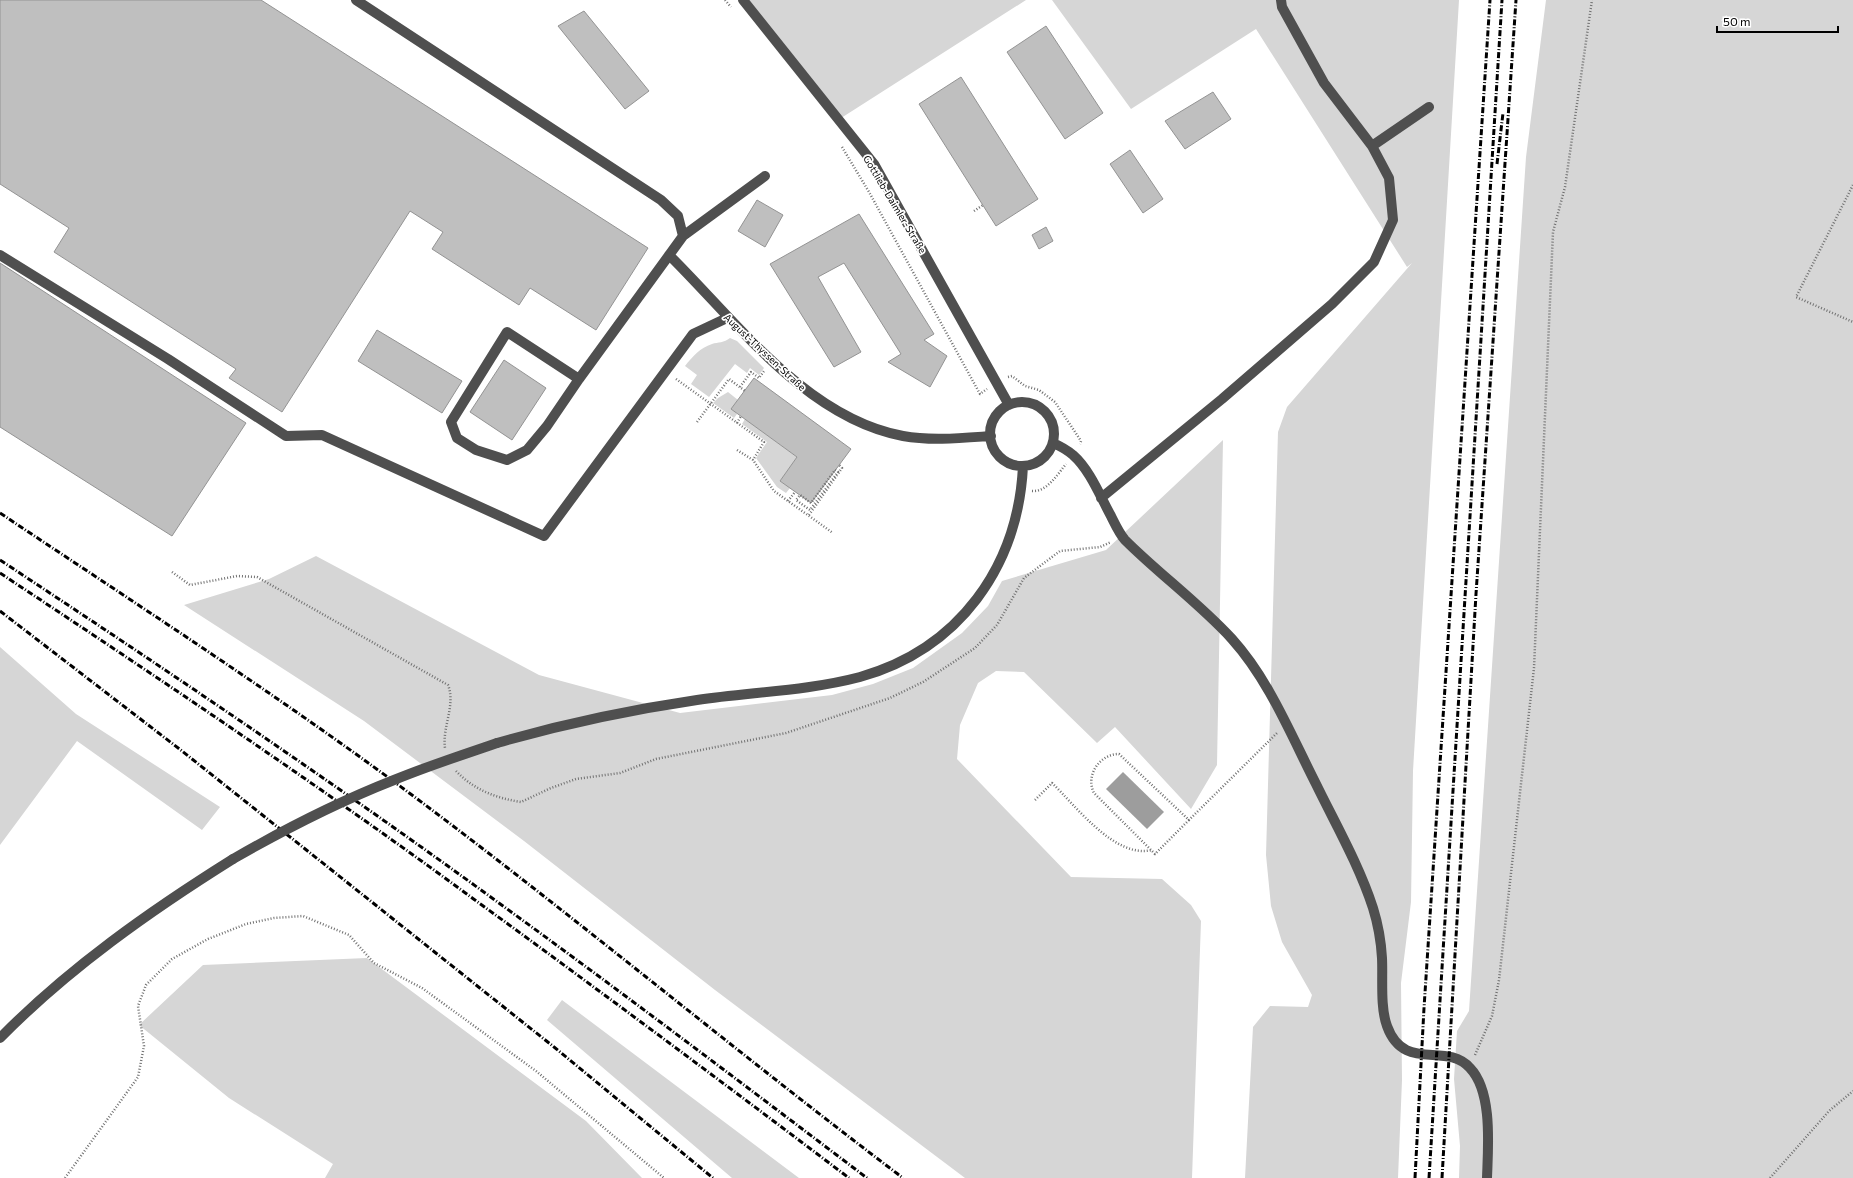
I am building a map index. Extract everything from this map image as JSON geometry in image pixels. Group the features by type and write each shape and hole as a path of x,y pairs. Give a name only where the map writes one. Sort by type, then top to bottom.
{"street":[{"path":"356,0 661,200 678,216 683,236"},
{"name":"Gottlieb-Daimler-Straße","path":"743,0 874,164 1009,405"},
{"path":"1101,498 1222,399 1332,304 1374,262 1393,220 1389,178 1372,146 1324,84 1282,7 1281,0"},
{"path":"1372,146 1429,107"},
{"path":"579,379 507,332 451,422 457,438 476,450 507,460 527,450 547,426 579,379 683,236 765,176"},
{"path":"0,255 168,359 286,436 322,435 544,536 693,334 727,318"},
{"name":"August-Thyssen-Straße","path":"669,255 690,275 727,318 801,387 845,416 878,429 903,436 956,439 990,436"},
{"path":"1018,402 1028,402 1038,406 1046,412 1053,426 1053,443 1049,452 1042,459 1033,464 1023,466 1009,462 997,454 993,445 990,436 991,426 995,417 1001,410 1009,405 1018,402"},
{"path":"1053,443 1074,455 1084,468 1122,537 1233,640 1261,680 1286,724 1357,868 1369,896 1380,935 1386,1024 1394,1042 1401,1048 1410,1052 1453,1058 1470,1067 1476,1075 1483,1091 1486,1113 1486,1178"},
{"path":"0,1038 52,990 94,955 181,891 233,859 295,825 360,794 435,764 497,743 572,723 651,707 840,681 874,672 905,660 927,646 953,626 984,589 993,575 1014,528 1022,490 1023,466"}],"path":[{"path":"725,0 735,12"},
{"path":"1470,1067 1492,1016 1499,980 1534,668 1553,232 1565,187 1592,0"},
{"path":"838,140 869,192 980,394"},
{"path":"1853,185 1796,297 1853,322"},
{"path":"974,211 983,205"},
{"path":"740,387 750,372 759,378 773,360"},
{"path":"666,372 764,442 752,460"},
{"path":"996,382 1012,376 1025,386 1039,390 1055,402 1081,441 1074,455 1046,487 1038,491 1022,490"},
{"path":"697,422 729,379 745,391"},
{"path":"737,423 741,416"},
{"path":"737,450 752,460 774,490 833,533"},
{"path":"809,515 842,468 839,465"},
{"path":"835,470 838,472 810,510 796,500 800,495 811,503 835,470"},
{"path":"788,501 795,492"},
{"path":"454,768 465,780 483,792 507,800 521,802 576,779 620,773 656,758 786,733 847,713 890,698 923,682 975,648 997,625 1024,578 1060,551 1100,547 1122,537"},
{"path":"172,572 190,585 237,576 257,577 448,685 452,694 444,740 446,754"},
{"path":"1189,820 1126,758 1120,754 1107,757 1092,772 1090,786 1094,793 1156,854 1286,724"},
{"path":"1035,800 1052,783 1116,844 1142,852 1152,850"},
{"path":"65,1178 138,1077 144,1046 138,1006 146,985 172,958 208,939 246,924 274,918 302,916 349,935 374,963 422,988 536,1071 664,1178"},
{"path":"1770,1178 1829,1111 1853,1091"}],"shaded area":[{"path":"743,0 1026,0 838,120"},
{"path":"1052,0 1459,0 1413,771 1411,902 1401,983 1402,1080 1398,1178 1245,1178 1253,1027 1270,1006 1308,1007 1312,995 1282,942 1271,906 1266,855 1278,432 1287,407 1412,263 1407,267 1256,29 1131,109"},
{"path":"1546,0 1853,0 1853,1178 1459,1178 1460,1146 1454,1079 1457,1031 1469,1011 1526,157"},
{"path":"730,338 737,341 764,368 759,375 750,368 747,373 735,364 709,397 691,384 697,375 685,366 700,350 712,344 726,341"},
{"path":"728,392 738,400 732,409 737,414 734,418 713,403"},
{"path":"745,419 797,457 780,481 790,488 786,493 777,487 756,458 767,442 742,424"},
{"path":"1223,440 1217,765 1191,809 1115,727 1097,743 1024,672 996,671 978,683 960,725 957,759 1071,877 1162,879 1191,905 1201,921 1192,1178 965,1178 715,990 524,841 364,721 184,605 269,579 316,556 539,675 680,713 832,695 873,684 913,668 962,633 988,606 1002,581 1106,550"},
{"path":"0,647 76,714 220,807 202,830 77,741 0,845"},
{"path":"1123,772 1164,812 1147,829 1106,789"},
{"path":"367,958 586,1121 642,1178 325,1178 333,1164 229,1098 139,1025 203,965"},
{"path":"562,1000 799,1178 732,1178 547,1020"}],"building":[{"path":"0,0 261,0 648,248 596,330 530,288 519,305 432,249 443,232 410,211 282,412 229,378 236,369 54,252 69,228 0,184"},
{"path":"584,11 649,91 625,109 558,26"},
{"path":"1046,26 1103,113 1065,139 1007,52"},
{"path":"961,77 1038,199 996,226 919,104"},
{"path":"1213,92 1231,119 1185,149 1165,121"},
{"path":"1130,150 1163,199 1143,213 1110,164"},
{"path":"757,200 783,215 765,247 738,231"},
{"path":"859,214 934,334 924,340 947,356 930,387 888,362 901,354 844,263 818,277 861,352 834,367 770,264"},
{"path":"1046,227 1053,241 1039,249 1032,235"},
{"path":"0,263 246,423 172,536 0,427"},
{"path":"377,330 462,381 442,413 358,361"},
{"path":"504,360 546,388 512,440 470,412"},
{"path":"754,378 851,449 811,503 780,481 797,457 731,409"}],"railway":[{"path":"1415,1178 1424,1008 1490,0"},
{"path":"1429,1178 1502,0"},
{"path":"1442,1178 1476,594 1516,0"},
{"path":"1497,164 1503,113"},
{"path":"0,513 272,695 432,810 903,1178"},
{"path":"0,560 242,722 422,847 627,997 867,1178"},
{"path":"0,573 239,734 417,858 616,1003 849,1178"},
{"path":"0,611 182,751 554,1047 713,1178"}]}
